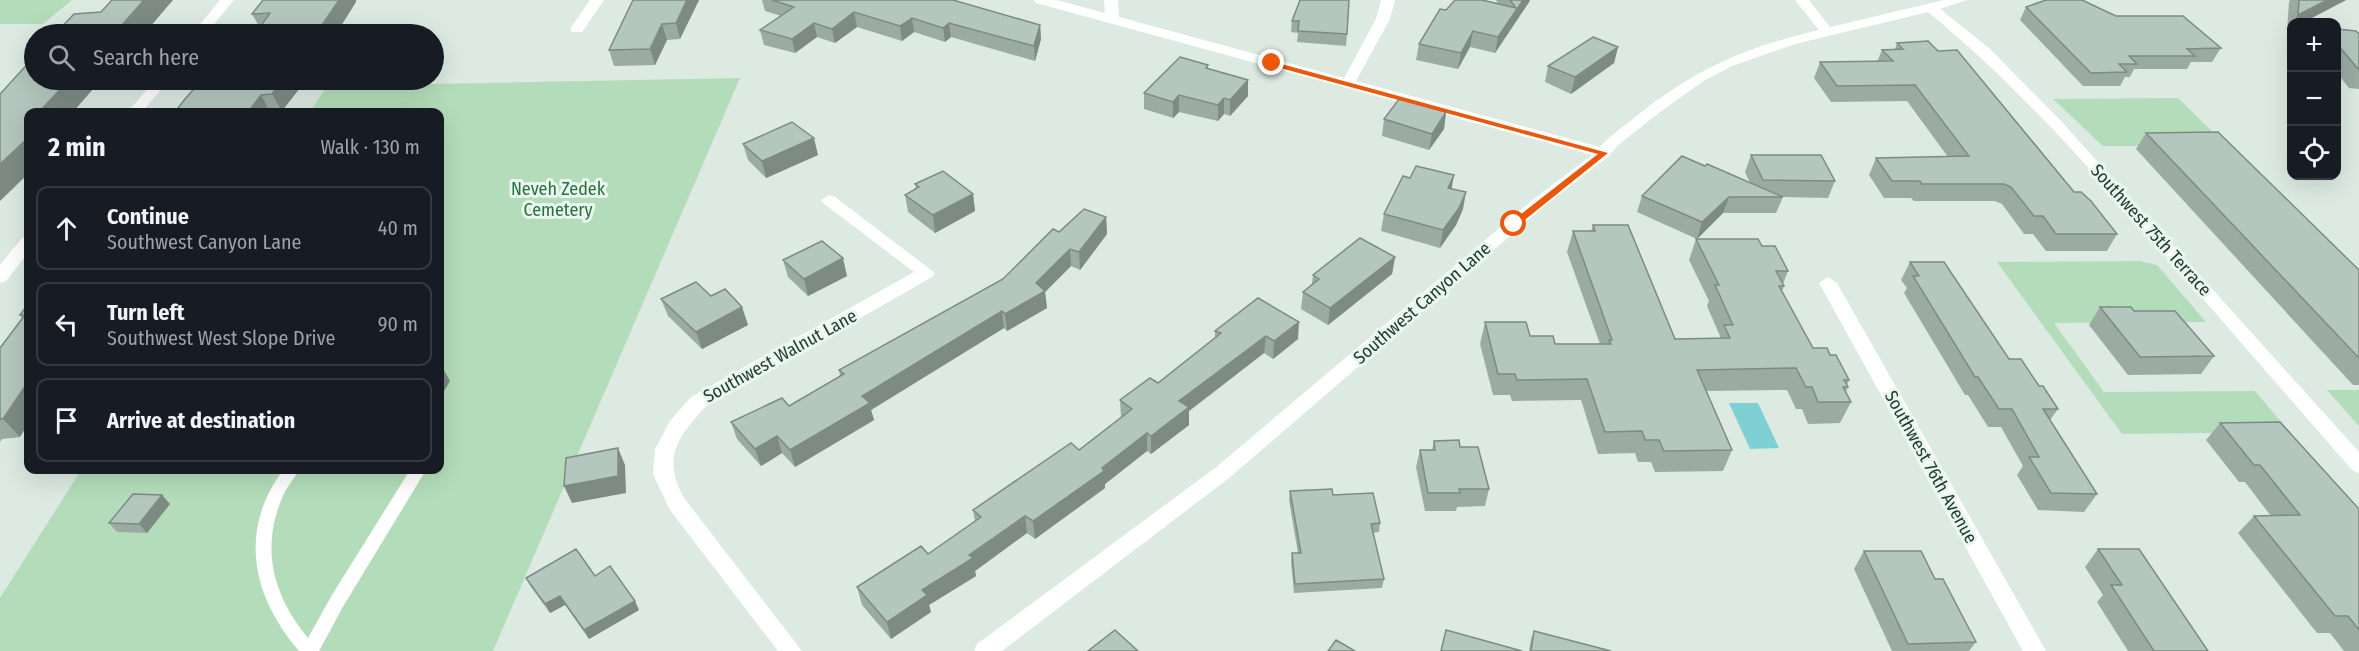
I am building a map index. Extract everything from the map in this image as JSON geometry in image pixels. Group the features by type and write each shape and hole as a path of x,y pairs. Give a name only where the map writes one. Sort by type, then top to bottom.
{"street":[{"path":"207,24 227,0"},
{"path":"577,29 597,0"},
{"path":"1041,0 1604,153"},
{"path":"1111,0 1112,20"},
{"path":"1348,83 1383,18 1388,0"},
{"path":"1802,0 1828,33"},
{"name":"Southwest Canyon Lane","path":"985,651 1222,473 1541,201 1604,153 1612,142 1655,109 1715,69 1790,41 1960,0"},
{"name":"Southwest 75th Terrace","path":"1930,8 1984,51 2063,132 2138,213 2359,465"},
{"path":"138,108 154,90"},
{"name":"Southwest Walnut Lane","path":"790,651 676,504 666,488 661,473 661,463 671,434 698,402 926,273 829,200"},
{"path":"0,277 24,247"},
{"name":"Southwest 76th Avenue","path":"1828,283 2035,651"}],"lane":[{"path":"288,474 271,502 266,536 266,576 276,606 294,634 310,651 416,474"}],"green space":[{"path":"0,0 72,0 43,24 0,24"},
{"name":"Neveh Zedek Cemetery","path":"740,78 493,651 0,651 0,598 78,474 444,474 444,108 313,108 324,90 444,90 444,84"},
{"path":"2178,98 2227,146 2103,146 2053,99"},
{"path":"2139,261 2157,265 2206,322 2054,323 2104,392 2255,391 2290,432 2122,434 1997,262"},
{"path":"2327,390 2359,390 2359,426"}],"water":[{"path":"1729,403 1758,403 1779,448 1750,449"}],"building":[{"path":"112,0 144,0 123,24 64,24 74,14 101,12"},
{"path":"263,0 339,0 323,24 262,24 270,13 252,14"},
{"path":"633,0 687,0 676,23 662,24 650,49 609,50"},
{"path":"772,0 953,0 1040,25 1034,46 949,23 943,28 912,18 900,26 854,12 832,29 814,23 792,39 760,30 794,7"},
{"path":"1300,0 1349,0 1347,34 1298,31 1299,21 1292,21"},
{"path":"1455,0 1482,0 1516,8 1510,0 1523,0 1498,37 1473,31 1461,53 1419,44 1440,9 1446,10"},
{"path":"2046,0 2082,0 2116,16 2183,16 2221,48 2187,49 2195,56 2129,56 2137,64 2119,64 2127,72 2091,73 2026,7"},
{"path":"2299,0 2327,0 2298,15"},
{"path":"2341,29 2356,31 2359,34 2359,70 2341,49"},
{"path":"1593,37 1618,47 1575,77 1548,66"},
{"path":"1928,41 1938,51 1957,50 2074,192 2081,192 2091,201 2117,234 2056,234 2043,216 2034,216 2011,187 2004,184 1922,184 1920,181 1892,181 1876,158 1969,156 1915,85 1837,86 1820,62 1893,61 1882,50 1903,49 1897,43"},
{"path":"1180,57 1208,65 1206,68 1248,80 1230,100 1224,98 1218,105 1179,95 1173,102 1144,93"},
{"path":"24,68 24,90 60,90 43,108 24,108 24,142 0,164 0,94"},
{"path":"193,90 275,90 272,94 261,95 251,108 178,108"},
{"path":"1399,99 1446,112 1432,134 1384,119"},
{"path":"792,122 814,138 762,161 743,144"},
{"path":"2218,132 2359,270 2359,358 2146,133"},
{"path":"1751,155 1821,155 1835,181 1763,180"},
{"path":"1682,156 1705,166 1707,164 1783,197 1729,197 1702,222 1642,196"},
{"path":"1416,166 1454,175 1448,188 1466,192 1459,208 1443,230 1384,214 1403,176 1410,178"},
{"path":"943,171 973,194 933,215 905,195 919,187 915,184"},
{"path":"1084,209 1106,217 1079,252 1070,249 1036,283 1045,291 1005,314 1002,311 862,396 870,403 790,450 777,436 755,449 731,422 782,398 789,406 844,374 839,370 1003,279 1053,229 1059,232"},
{"path":"1593,225 1628,225 1675,339 1730,338 1724,325 1733,325 1715,285 1719,285 1696,239 1758,239 1762,246 1775,246 1788,271 1776,271 1784,286 1779,286 1813,348 1827,348 1830,355 1836,355 1849,380 1844,380 1848,387 1843,387 1851,402 1818,402 1812,387 1806,387 1796,368 1697,370 1732,450 1664,451 1659,440 1645,440 1642,431 1605,432 1587,379 1517,380 1515,374 1498,374 1485,322 1526,322 1530,336 1553,336 1555,344 1611,344 1609,340 1612,340 1573,231 1595,231"},
{"path":"1360,238 1395,257 1330,308 1303,292 1319,279 1313,275"},
{"path":"822,241 843,258 804,279 783,260"},
{"path":"1910,262 1944,262 2009,359 2021,359 2039,386 2043,386 2058,409 2043,409 2097,494 2051,493 2029,457 2039,457 2012,409 1999,409 1978,377 1975,377 1913,276 1919,276"},
{"path":"696,282 711,296 725,289 742,307 696,332 661,299"},
{"path":"1258,298 1299,322 1274,341 1266,336 1179,401 1189,407 1151,436 1147,433 1102,468 1104,471 1033,521 1025,516 969,555 973,558 922,590 927,595 887,622 857,587 921,546 928,554 981,517 973,510 1071,443 1079,450 1132,409 1120,400 1150,378 1158,383 1221,333 1215,331"},
{"path":"2100,307 2131,307 2134,311 2175,311 2214,356 2140,357"},
{"path":"24,316 24,388 3,419 0,419 0,348"},
{"path":"2280,422 2359,509 2359,630 2348,616 2335,616 2254,516 2300,515 2260,465 2254,465 2220,423"},
{"path":"1459,440 1460,447 1478,447 1489,489 1459,489 1460,493 1428,493 1420,450 1435,450 1434,441"},
{"path":"618,448 618,476 564,486 566,458"},
{"path":"1332,489 1333,495 1373,493 1380,523 1371,524 1384,579 1295,584 1292,553 1301,553 1290,491"},
{"path":"133,494 162,495 139,524 109,523"},
{"path":"576,549 595,576 610,566 635,601 584,630 560,596 545,604 526,578"},
{"path":"2098,549 2139,549 2208,651 2154,651 2111,585 2122,585"},
{"path":"1864,551 1921,551 1935,579 1943,579 1976,642 1908,644"},
{"path":"1115,630 1138,651 1088,651"},
{"path":"1446,630 1522,651 1441,651"},
{"path":"1534,631 1611,651 1531,651"},
{"path":"1336,640 1355,651 1328,651"}],"route":[{"path":"1272,63 1604,153 1514,224"}]}
